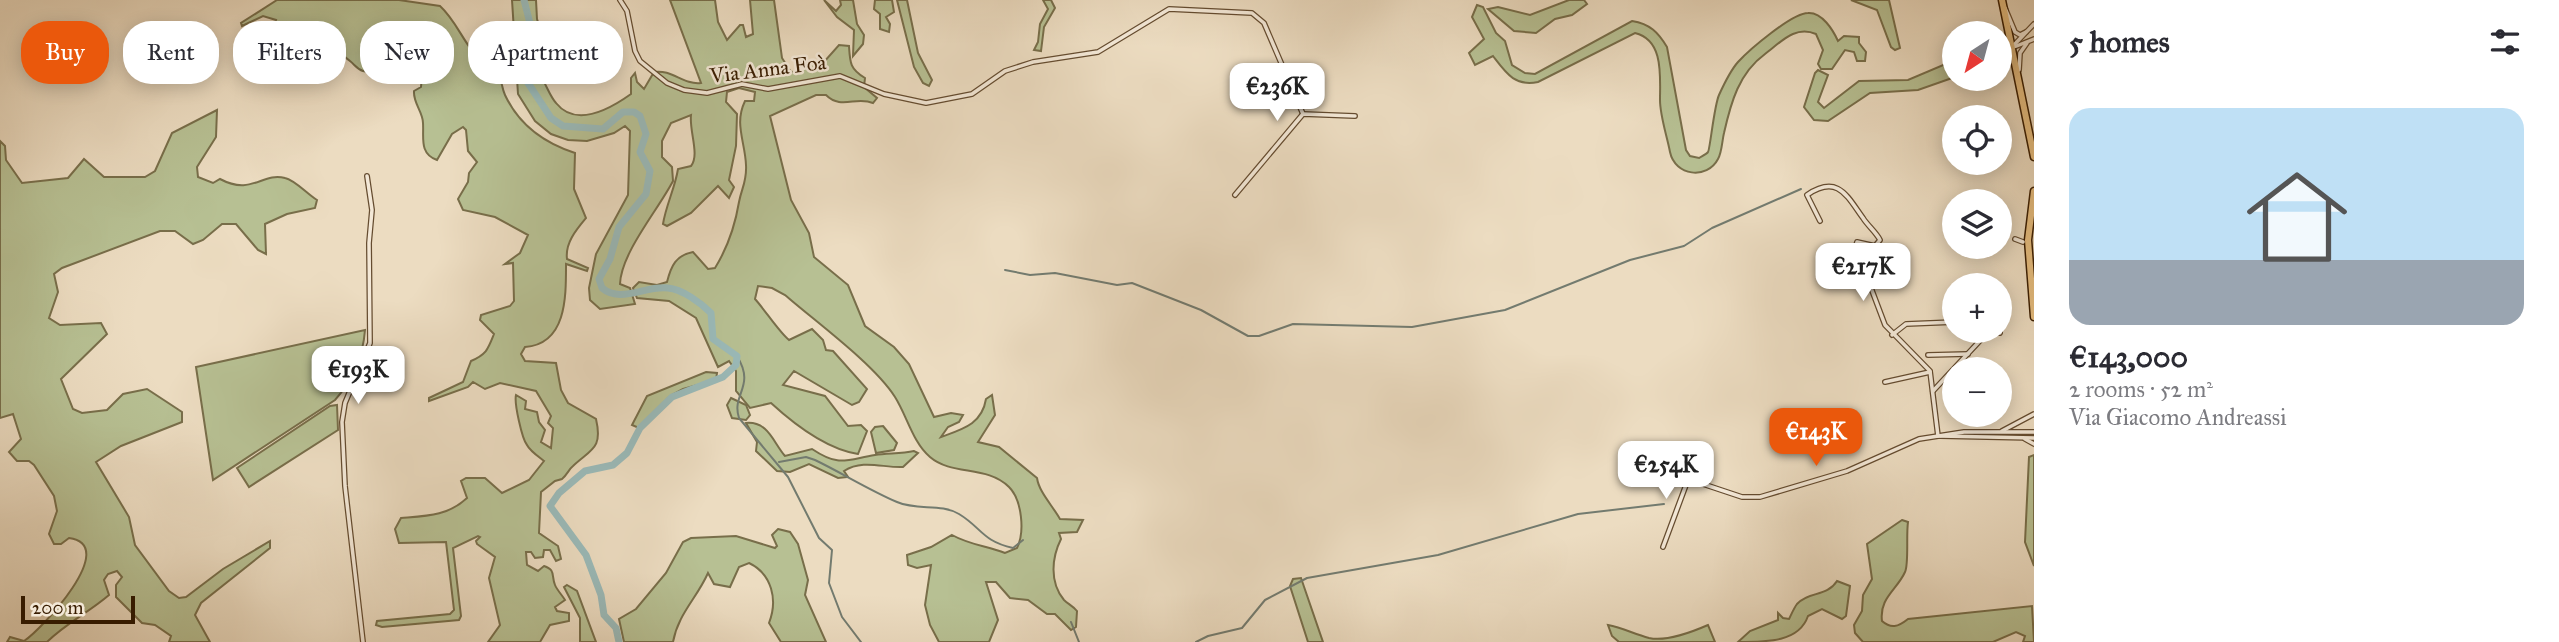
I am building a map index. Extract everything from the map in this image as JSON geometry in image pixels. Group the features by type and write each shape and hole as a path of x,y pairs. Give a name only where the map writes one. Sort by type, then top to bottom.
{"main road":[{"path":"2002,2 2006,21"},
{"path":"2012,47 2034,157"},
{"path":"2034,191 2029,248 2034,317"}],"street":[{"name":"Via Anna Foà","path":"620,0 627,12 635,51 640,61 667,83 684,90 707,93 742,84 768,89 839,76 884,94 926,103 972,94 1005,71 1033,62 1098,52 1165,10 1252,13 1264,23 1303,114"},
{"path":"2002,2 2014,32 2019,35 2026,32"},
{"path":"2012,47 2034,24"},
{"path":"2034,24 2034,32"},
{"path":"2012,47 2034,39"},
{"path":"2018,75 2019,56 2027,43"},
{"path":"1235,195 1303,114 1355,116"},
{"path":"363,642 346,499 342,422 345,403 370,343 369,243 372,209 367,176"},
{"path":"1820,221 1807,195 1820,188 1839,189 1848,195 1877,234 1880,244 1875,246 1857,242 1854,252 1866,272 1882,320 1892,335 1930,372 1940,434"},
{"path":"2015,239 2022,242"},
{"path":"1892,335 1906,324 1942,323"},
{"path":"1933,391 1978,343"},
{"path":"1928,355 1968,354"},
{"path":"1885,382 1930,372"},
{"path":"1998,433 2034,414"},
{"path":"2013,426 2013,435"},
{"path":"1940,434 2013,435 2034,432"},
{"path":"1663,547 1690,480 1699,480 1742,497 1764,497 1847,471 1915,440 1940,434 1998,433 2023,438 2034,444"},
{"path":"2023,438 2034,438"}],"green space":[{"path":"277,0 399,0 440,6 452,21 360,21 360,69 346,58 346,21 276,21 263,16 252,21 244,21"},
{"path":"512,0 536,0 538,21 513,21"},
{"path":"670,0 715,0 718,22 727,40 740,25 743,25 746,37 753,34 750,0 774,0 782,58 791,72 802,71 811,61 824,62 839,45 849,46 852,65 856,72 865,78 864,87 877,98 873,103 837,102 826,95 816,95 770,116 791,200 809,233 814,257 848,285 865,326 894,347 909,364 934,417 951,413 963,415 959,422 948,427 941,437 976,420 986,399 992,395 995,415 978,442 999,447 1037,478 1043,493 1060,519 1083,520 1077,532 1059,533 1061,539 1054,569 1059,593 1077,611 1076,627 1071,630 1055,614 1047,614 1028,600 1010,598 996,582 986,582 998,620 989,642 939,642 930,625 925,605 931,565 917,568 908,565 907,555 931,547 952,535 1005,553 1017,548 1021,534 1021,516 1017,500 1009,487 990,476 949,467 930,457 915,437 886,384 844,344 785,295 772,288 758,286 755,299 785,336 789,340 812,329 823,340 826,350 833,351 867,389 859,402 852,405 794,371 783,385 825,396 848,426 861,425 867,431 858,454 823,441 771,403 750,408 736,391 736,371 729,361 718,367 696,318 669,301 637,298 633,288 639,282 657,285 667,282 673,266 682,256 693,252 708,269 715,268 720,260 733,228 746,175 740,117 745,101 754,101 755,92 739,88 727,92 726,102 737,114 736,146 729,180 734,187 729,198 718,186 691,213 667,226 663,224 678,169 691,166 695,156 691,115 671,123 662,141 662,157 672,167 673,181 633,245 622,272 620,284 630,288 635,304 600,309 590,300 589,288 596,254 628,195 630,131 625,126 614,133 587,141 568,140 551,134 535,121 518,94 517,84 545,84 556,103 564,110 583,115 603,110 631,94 631,78 635,73 637,82 644,89 654,72 701,83"},
{"path":"824,0 836,11 841,5 840,0 853,0 857,24 864,35 863,44 853,56 854,30 837,17"},
{"path":"875,0 892,0 894,12 886,17 890,24 889,32 880,29 880,14 874,9"},
{"path":"897,0 907,0 918,53 932,80 929,86 923,83 914,67"},
{"path":"1043,0 1051,0 1055,8 1044,27 1041,51 1034,50 1040,24 1048,9"},
{"path":"1569,0 1584,0 1587,4 1572,15 1555,19 1536,33 1514,31 1488,9 1498,7 1530,15"},
{"path":"1851,0 1889,0 1900,48 1895,50 1891,47 1877,10"},
{"path":"1477,5 1483,7 1496,33 1505,41 1512,65 1525,73 1535,74 1632,21 1653,30 1667,47 1686,150 1690,156 1699,158 1708,152 1717,101 1732,69 1761,41 1792,19 1813,13 1826,22 1838,41 1844,36 1859,37 1859,43 1866,52 1865,61 1857,61 1854,52 1845,50 1832,69 1821,69 1818,64 1823,50 1816,34 1801,32 1789,36 1756,62 1742,79 1730,110 1718,159 1707,170 1692,172 1678,166 1670,152 1660,106 1656,51 1644,37 1635,33 1538,82 1523,82 1507,73 1493,56 1475,65 1469,53 1484,39 1472,17"},
{"path":"454,24 468,45 468,84 502,84 511,106 525,124 553,144 575,153 574,189 586,218 569,242 567,259 588,268 587,271 566,264 564,304 556,328 539,344 525,347 521,354 525,361 556,363 561,390 568,403 596,419 598,437 590,452 562,479 541,492 539,533 558,546 561,559 556,561 550,550 544,550 543,557 535,558 531,552 526,552 527,565 538,571 544,566 552,571 555,585 565,600 555,607 557,611 569,613 569,621 550,625 540,642 488,642 500,625 489,578 495,557 477,544 476,541 480,537 478,536 453,548 461,616 459,620 382,627 376,625 377,621 450,614 454,610 446,542 399,543 395,529 401,518 436,514 460,504 467,498 461,481 466,478 485,478 502,493 529,480 544,461 525,441 517,413 516,395 526,401 525,409 537,412 539,422 545,430 541,442 551,448 553,428 548,423 551,416 536,391 500,383 485,389 473,382 468,387 429,401 429,398 463,382 471,361 488,347 494,334 480,320 481,315 510,306 514,301 513,263 505,264 520,253 528,235 495,217 463,210 458,199 477,162 468,151 466,130 463,127 452,134 437,160 427,154 423,119 414,95 414,91 421,84 454,84"},
{"path":"1942,66 1942,82 1918,90 1870,93 1828,121 1814,120 1804,107 1818,70 1828,75 1818,102 1824,108 1859,81 1908,80"},
{"path":"217,110 216,137 197,167 198,177 213,183 220,179 240,185 270,178 285,178 317,200 315,208 287,214 265,224 266,254 258,250 236,224 222,224 203,240 193,244 175,231 160,231 62,268 54,274 58,292 49,318 60,325 101,323 107,334 61,379 73,409 82,413 107,410 123,394 147,389 182,412 182,422 121,446 96,462 129,517 135,545 169,591 179,598 186,597 223,569 270,541 270,548 201,603 195,615 210,642 169,642 171,636 155,625 142,623 116,597 116,585 122,577 117,571 108,574 104,580 109,595 47,642 7,642 10,637 24,641 46,621 72,588 82,571 86,556 83,544 69,538 61,544 54,544 49,534 57,511 54,496 34,465 29,461 17,461 9,452 21,439 13,414 0,418 0,141 5,146 6,160 22,183 68,178 84,159 104,177 145,177 155,171 172,133"},
{"path":"365,330 356,368 335,400 213,480 196,367"},
{"path":"706,372 717,373 716,380 683,389 670,396 639,428 632,425 647,396"},
{"path":"731,398 746,405 750,415 746,420 732,418 727,405"},
{"path":"337,405 338,430 249,487 237,468 330,406"},
{"path":"746,423 754,423 765,429 785,456 812,449 821,455 842,461 880,454 914,451 918,453 903,467 851,467 844,471 848,477 838,478 809,464 790,472 777,471 756,451 757,442"},
{"path":"883,426 897,443 894,450 876,453 871,432 875,427"},
{"path":"2034,455 2034,566 2025,542 2029,457"},
{"path":"1902,520 1908,522 1906,568 1883,606 1882,621 1895,626 1908,619 2032,606 2034,642 2023,642 2025,636 2016,632 1993,642 1863,642 1855,633 1854,625 1862,611 1863,595 1872,579 1867,544"},
{"path":"778,529 790,532 798,544 808,580 805,595 826,642 781,642 769,623 773,605 771,588 763,574 749,563 739,567 730,587 714,584 708,573 683,614 673,642 624,642 619,619 636,609 666,573 683,542 691,538 736,536 775,548 777,546 772,535"},
{"path":"1301,578 1323,642 1308,642 1290,586 1293,579"},
{"path":"1837,581 1850,586 1846,616 1842,619 1822,609 1808,616 1804,625 1790,636 1771,641 1738,642 1750,631 1778,620 1778,613 1789,619 1802,600 1828,590"},
{"path":"567,585 577,591 596,642 580,642 580,618 564,587"},
{"path":"1608,625 1649,638 1664,639 1708,625 1715,642 1619,642 1612,636"}],"waterway":[{"path":"524,0 534,39 526,80 551,118 563,126 603,129 623,112 634,112 640,116 646,134 640,152 650,171 646,194 619,227 610,259 599,279 602,288 617,294 660,288 685,294 711,313 713,339 737,356 736,365 723,377 672,397 640,428 627,453 613,465 585,471 559,493 550,506 586,555 601,595 604,615 616,628 619,642"},
{"path":"1005,270 1030,275 1055,273 1117,285 1132,283 1201,310 1248,336 1259,336 1293,324 1412,327 1505,310 1630,260 1684,246 1712,228 1801,189"},
{"path":"737,356 744,375 737,410 739,418 788,477 819,538 832,550 829,583 842,617 861,642"},
{"path":"779,462 806,457 905,505 937,508 959,514 995,542 1013,548 1023,540"},
{"path":"1196,642 1208,636 1242,628 1265,600 1307,578 1438,555 1578,514 1664,504"},
{"path":"1071,622 1079,642"}]}
